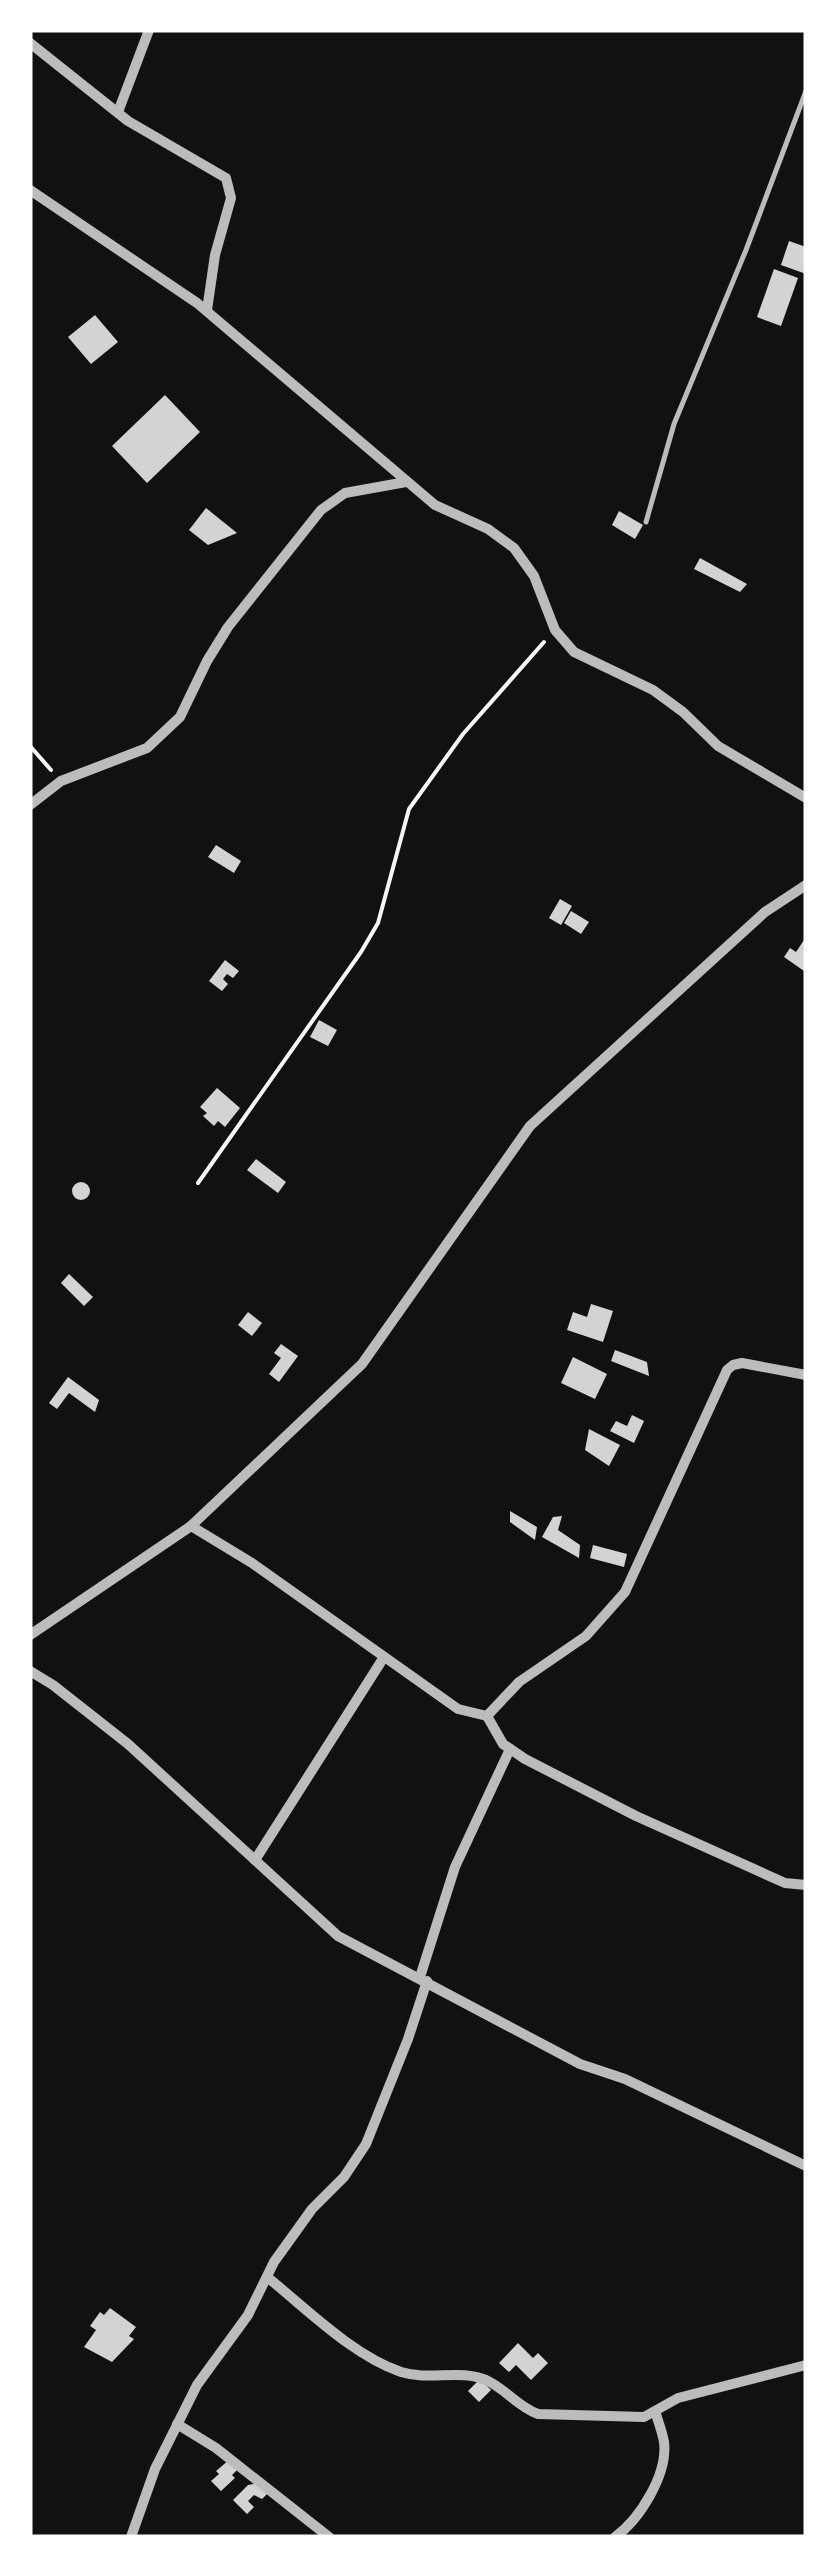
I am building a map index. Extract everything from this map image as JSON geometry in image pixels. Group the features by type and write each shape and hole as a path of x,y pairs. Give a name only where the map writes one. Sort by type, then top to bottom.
{"street":[{"path":"118,112 148,30"},
{"path":"30,42 118,112 211,168 229,184 231,198 215,255 206,310"},
{"path":"30,190 206,310 435,505 488,529 514,548 534,576 555,630 574,652 653,690 718,746 806,798"},
{"path":"30,805 61,781 147,748 180,717 228,627 320,510 345,494 406,482"},
{"path":"30,1635 191,1526 362,1364 530,1126 765,912 806,885"},
{"path":"488,1716 520,1682 586,1636 625,1592 727,1370 733,1364 742,1364 806,1376"},
{"path":"191,1526 252,1562 458,1709 488,1716 510,1749 636,1816 785,1882 806,1885"},
{"path":"255,1860 384,1657"},
{"path":"30,1671 128,1744 338,1936 580,2064 625,2080 806,2166"},
{"path":"130,2537 155,2469 197,2385 248,2315 267,2277 312,2209 344,2176 366,2144 424,1979 456,1867 510,1749"},
{"path":"267,2277 365,2353 402,2372 436,2378 460,2374 483,2379 502,2388 524,2409 538,2414 644,2417 678,2398 806,2365"},
{"path":"614,2537 646,2500 658,2477 664,2444 655,2411"},
{"path":"177,2424 216,2448 329,2537"}],"lane":[{"path":"646,522 674,424 806,91"}],"path":[{"path":"198,1183 378,923 409,809 464,734 555,630"},
{"path":"30,746 61,781"}],"building":[{"path":"789,241 806,247 806,274 781,265"},
{"path":"774,269 798,278 781,326 757,317"},
{"path":"95,315 118,342 91,364 68,337"},
{"path":"165,395 200,432 147,483 112,446"},
{"path":"206,508 237,533 208,545 189,530"},
{"path":"619,511 643,525 635,539 612,525"},
{"path":"700,558 747,584 740,592 694,569"},
{"path":"216,845 241,861 234,873 208,857"},
{"path":"560,899 572,906 561,925 549,918"},
{"path":"571,911 589,922 581,934 564,923"},
{"path":"806,937 804,971 784,957 790,948 796,952"},
{"path":"225,960 239,971 233,978 227,974 223,979 228,984 222,991 209,981"},
{"path":"319,1020 337,1030 328,1046 310,1037"},
{"path":"217,1088 240,1108 225,1127 218,1121 214,1126 200,1107"},
{"path":"256,1159 286,1182 278,1193 247,1170"},
{"path":"81,1182 90,1191 81,1200 72,1191"},
{"path":"69,1274 93,1297 84,1306 61,1283"},
{"path":"591,1304 613,1311 603,1342 567,1330 573,1312 587,1317"},
{"path":"248,1312 262,1323 252,1336 238,1325"},
{"path":"281,1344 298,1356 279,1382 269,1374 281,1358 274,1353"},
{"path":"615,1350 647,1362 649,1376 611,1361"},
{"path":"573,1357 607,1374 595,1399 561,1383"},
{"path":"68,1377 99,1400 95,1412 69,1393 57,1409 49,1403"},
{"path":"632,1415 644,1421 634,1443 610,1431 616,1421 627,1426"},
{"path":"589,1429 620,1445 609,1466 585,1450"},
{"path":"510,1511 537,1527 535,1540 510,1522"},
{"path":"562,1516 558,1530 580,1545 579,1558 542,1537 553,1517"},
{"path":"593,1545 627,1554 624,1567 590,1558"},
{"path":"110,2308 136,2327 129,2336 134,2339 112,2362 84,2347 96,2330 90,2326 100,2312 104,2315"},
{"path":"518,2343 533,2358 538,2353 548,2363 531,2380 516,2365 509,2372 499,2363"},
{"path":"480,2379 491,2390 479,2402 468,2391"},
{"path":"229,2460 238,2469 232,2475 235,2478 221,2491 211,2481"},
{"path":"258,2483 269,2492 262,2499 254,2495 248,2501 254,2507 247,2514 233,2500 248,2485"}]}
